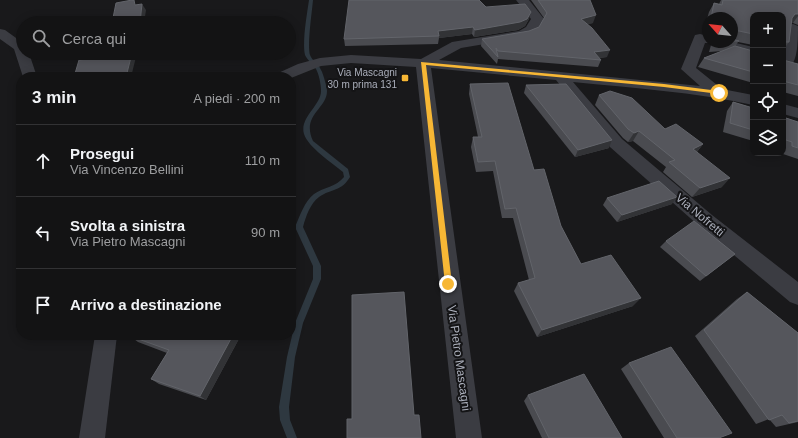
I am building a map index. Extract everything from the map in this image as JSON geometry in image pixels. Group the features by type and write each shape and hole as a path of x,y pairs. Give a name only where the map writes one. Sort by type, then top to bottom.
{"street":[{"path":"423,63 457,45 522,34 531,30 538,19 522,0"},
{"path":"786,60 788,60 793,28"},
{"path":"0,33 16,44"},
{"path":"702,38 700,38 688,69 719,93"},
{"path":"738,47 750,50"},
{"path":"292,72 303,67 336,60 351,59 423,63 664,86 719,93 750,99"},
{"path":"24,60 28,72"},
{"name":"Via Pietro Mascagni","path":"423,63 448,284 469,438"},
{"name":"Via Nofretti","path":"560,76 616,143 705,220 798,294"},
{"path":"786,110 798,113"},
{"path":"92,438 105,340"}],"building":[{"path":"134,0 135,5 142,4 141,16 113,16 116,3"},
{"path":"349,0 479,0 486,7 525,4 531,12 527,19 520,22 475,30 473,27 438,31 439,36 344,39"},
{"path":"538,0 590,0 596,15 581,19 592,28 610,50 594,52 601,60 498,51 496,48 498,57 482,39 529,31 539,27 547,13"},
{"path":"723,0 798,0 798,14 795,14 792,18 789,42 786,42 786,12 750,12 750,33 738,31 738,12 712,12 714,3 722,5"},
{"path":"738,47 750,50 750,71 704,58 730,48"},
{"path":"79,60 130,60 127,72 75,72"},
{"path":"786,61 798,64 798,85 786,82"},
{"path":"508,83 534,170 544,169 561,226 581,264 611,255 641,298 542,330 518,283 535,278 516,208 505,209 495,161 478,162 473,137 482,137 470,84"},
{"path":"566,84 612,140 578,150 526,85"},
{"path":"610,91 632,98 665,129 676,124 703,144 693,149 730,178 700,188 669,162 675,160 639,131 634,133 628,129 599,95"},
{"path":"733,102 750,107 750,129 730,123"},
{"path":"786,118 798,122 798,148 792,146 792,142 786,140"},
{"path":"659,181 677,197 622,215 607,198"},
{"path":"694,221 735,254 706,276 666,241"},
{"path":"404,292 414,415 419,415 421,438 347,438 347,419 352,419 352,295"},
{"path":"747,292 798,333 798,421 789,423 782,415 769,420 704,330"},
{"path":"141,340 230,340 200,396 151,379 169,350"},
{"path":"671,347 732,433 719,438 677,438 629,363"},
{"path":"584,374 622,438 549,438 528,395"}],"waterway":[{"path":"296,336 299,323 317,279 317,266 299,227 307,207 313,199 321,193 338,186 347,177 346,171 311,142 307,134 306,127 313,111 321,100 324,91 319,70 308,56 307,45 311,0"},
{"path":"292,438 285,420 284,407 295,340"}],"place":[{"name":"Via Mascagni 30 m prima 131","path":"405,78"}],"route":[{"path":"448,284 423,63 664,86 719,93"}]}
